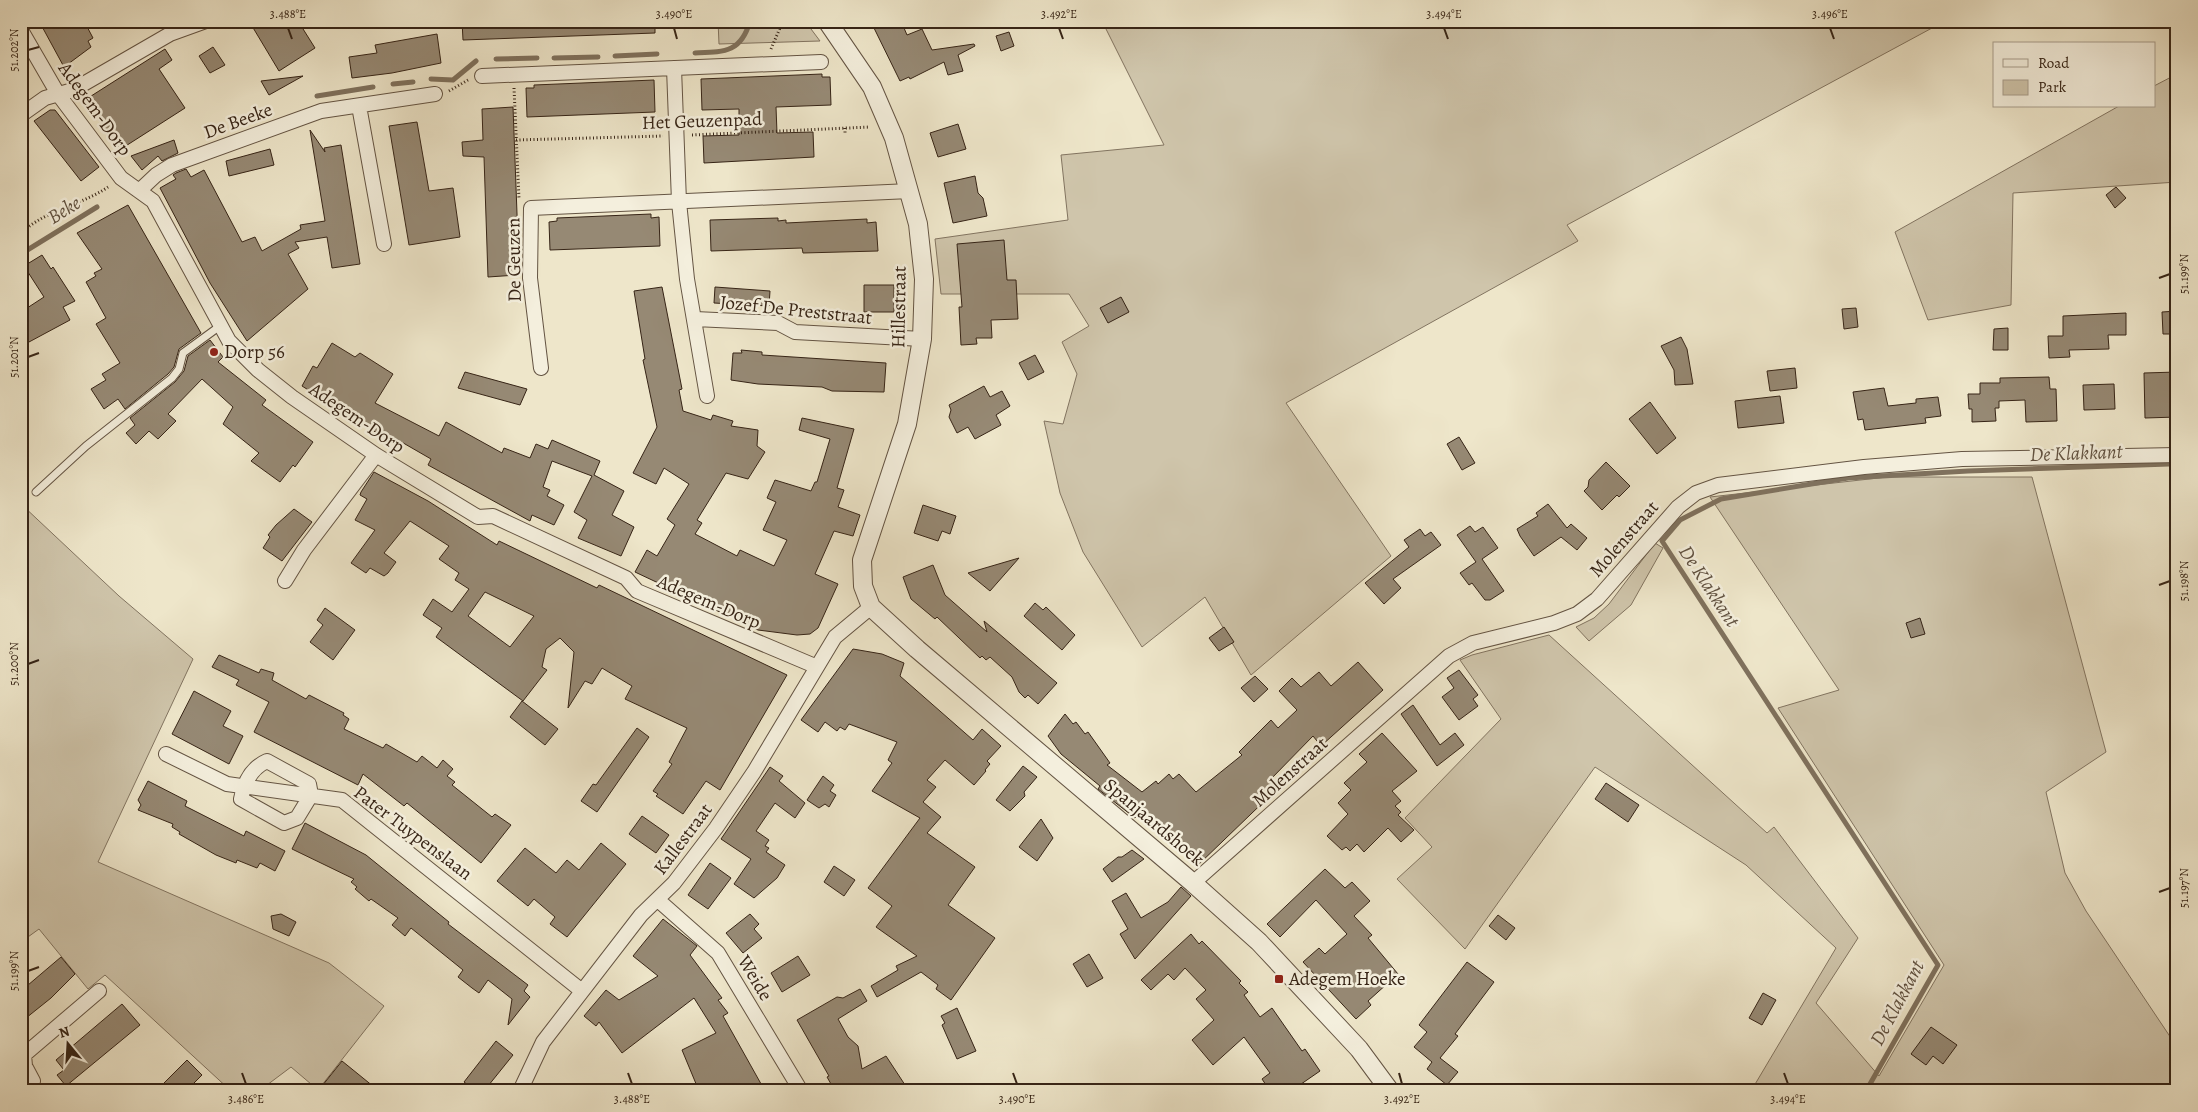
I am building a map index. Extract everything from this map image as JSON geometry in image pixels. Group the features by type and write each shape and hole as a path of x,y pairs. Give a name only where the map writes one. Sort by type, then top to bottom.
{"street":[{"path":"21,115 45,98 73,90 170,34 206,21"},
{"name":"Hillestraat","path":"827,21 872,87 889,126 910,191 918,224 924,279 922,340 907,424 862,560 863,586 870,607"},
{"name":"Adegem-Dorp","path":"21,30 58,94 121,178 152,201 229,341 258,370 292,397 376,455 478,517 493,516 626,578 637,591 815,666"},
{"path":"482,76 821,62"},
{"path":"674,68 680,202"},
{"name":"De Beeke","path":"139,191 156,175 172,166 321,111 434,94"},
{"path":"359,106 384,244"},
{"name":"De Geuzen","path":"541,368 530,278 531,208 910,191"},
{"name":"Jozef De Preststraat","path":"680,202 687,279 707,396"},
{"name":"Jozef De Preststraat","path":"695,319 778,323 795,332 922,340"},
{"path":"285,581 304,550 376,455"},
{"name":"Molenstraat","path":"1193,883 1449,656 1473,643 1554,623 1577,614 1597,598 1678,507 1696,493 1718,485 1893,464 1962,459 2177,455"},
{"name":"Kallestraat","path":"520,1091 543,1042 641,915 674,883 716,828 754,772 815,666 835,637 870,607"},
{"name":"Spanjaardshoek","path":"870,607 1193,883 1259,942 1359,1049 1390,1091"},
{"name":"Pater Tuypenslaan","path":"166,754 227,784 342,800 582,991"},
{"path":"267,762 308,784 311,795 297,818 284,823 241,799 243,786 256,765 267,762"},
{"name":"Weide","path":"658,900 718,953 801,1091"},
{"path":"27,1091 30,1089 32,1081 25,1066 24,1055 99,991"}],"lane":[{"path":"36,492 86,446 172,378 179,369 183,353 220,326"}],"path":[{"path":"769,64 772,42 783,21"},
{"path":"514,75 519,200 531,208"},
{"path":"434,94 444,94 472,77 482,76"},
{"name":"Het Geuzenpad","path":"516,140 676,136 889,126"},
{"path":"845,128 845,134"},
{"path":"21,233 44,216 99,193 121,178"}],"green space":[{"path":"718,21 805,21 820,41 719,44"},
{"path":"1102,21 1945,21 1567,225 1578,241 1286,403 1391,556 1251,675 1205,597 1142,647 1083,552 1060,493 1044,421 1063,424 1077,374 1062,342 1089,326 1069,294 941,294 935,239 1068,220 1061,155 1164,145"},
{"path":"2177,74 2177,182 2013,193 2011,305 1928,320 1895,232 2115,108 2156,108 2156,85"},
{"path":"1887,477 2032,477 2106,752 2046,792 2065,873 2086,911 2177,1047 2177,1091 1751,1091 1836,948 1746,865 1595,767 1465,949 1397,879 1432,847 1405,818 1501,719 1460,660 1472,655 1549,635 1767,833 1774,827 1858,938 1816,1003 1879,1076 1944,965 1778,708 1839,690 1710,497"},
{"path":"21,504 119,596 193,659 98,862 329,963 384,1006 318,1090 291,1067 259,1091 231,1091 105,975 88,989 39,929 21,942"},
{"path":"1655,543 1663,548 1631,605 1589,641 1576,627 1594,618 1609,604"}],"building":[{"path":"39,21 84,21 93,38 88,41 91,47 64,67"},
{"path":"249,21 298,21 315,48 279,71"},
{"path":"462,21 655,21 655,33 463,40"},
{"path":"892,21 901,21 907,35 922,29 932,50 974,44 975,46 958,55 963,71 948,75 944,62 910,79 909,77 900,81 874,28"},
{"path":"1009,32 1014,46 1001,51 996,36"},
{"path":"437,34 441,63 392,73 352,78 349,57 377,53 375,45"},
{"path":"213,47 225,65 210,73 199,56"},
{"path":"165,49 172,60 159,69 185,108 121,149 87,105 88,98"},
{"path":"822,74 822,77 830,77 831,105 776,107 777,133 813,132 814,157 704,163 703,136 739,135 739,109 702,110 701,79"},
{"path":"303,76 269,95 261,81"},
{"path":"654,80 655,112 527,117 526,88 534,88 534,85"},
{"path":"513,107 519,267 517,267 517,275 488,277 484,157 463,156 462,142 483,140 482,109"},
{"path":"50,110 55,110 99,167 81,181 34,121"},
{"path":"417,122 429,191 453,188 460,237 409,245 389,126"},
{"path":"958,124 966,149 938,157 930,133"},
{"path":"310,130 325,152 324,148 341,145 360,264 332,268 327,237 295,242 299,248 288,254 308,289 247,341 210,283 160,188 176,179 173,175 176,173 186,169 191,177 204,170 242,242 255,237 262,251 301,229 300,225 325,221"},
{"path":"174,140 178,153 162,161 158,156 142,170 131,156"},
{"path":"270,149 274,165 229,176 226,161"},
{"path":"975,176 978,193 983,198 987,216 953,223 944,183"},
{"path":"2116,187 2126,198 2115,208 2106,195"},
{"path":"128,205 201,333 179,349 174,367 168,374 125,409 118,399 104,409 91,389 106,380 102,374 120,363 96,324 106,318 86,282 96,276 94,273 102,269 77,233"},
{"path":"651,214 651,218 659,217 660,246 550,250 549,222 557,221 557,218"},
{"path":"778,218 778,221 786,220 786,223 867,219 867,223 876,222 878,251 803,253 802,248 711,251 710,220"},
{"path":"1004,240 1007,280 1016,280 1018,319 991,320 992,338 976,338 977,344 961,345 959,307 962,307 957,244"},
{"path":"42,255 51,269 53,267 75,301 63,307 70,320 29,342 21,325 21,312 44,297 24,266"},
{"path":"864,285 894,285 894,312 864,312"},
{"path":"662,287 682,389 679,390 683,411 711,420 713,415 733,421 731,426 758,430 757,446 765,452 748,479 726,473 697,520 702,523 695,534 737,556 740,550 774,566 787,540 763,530 776,502 767,498 775,480 811,491 815,482 817,482 830,439 799,430 802,418 854,429 837,488 844,490 838,507 860,515 853,536 834,531 815,574 838,584 818,628 810,634 797,635 758,630 635,572 647,550 657,556 675,525 667,519 689,484 664,468 656,484 633,473 657,427 643,360 645,359 634,291"},
{"path":"715,287 770,291 769,306 714,303"},
{"path":"1121,297 1129,312 1108,323 1100,308"},
{"path":"1856,308 1858,327 1844,329 1842,309"},
{"path":"2177,311 2177,334 2163,334 2162,312"},
{"path":"2126,313 2126,335 2108,335 2109,349 2069,350 2070,357 2049,358 2048,336 2063,336 2063,316"},
{"path":"2008,328 2008,350 1993,350 1994,329"},
{"path":"1681,337 1687,349 1693,384 1675,385 1674,370 1661,346"},
{"path":"210,340 223,357 218,362 266,400 262,405 313,442 295,467 293,465 280,482 251,461 259,453 223,424 233,407 202,379 168,414 176,421 158,439 149,431 136,444 126,433 135,425 130,418 175,382 184,371 188,356"},
{"path":"332,343 355,357 360,353 393,374 375,403 439,436 446,422 502,453 504,448 530,458 536,444 548,449 552,440 600,461 594,475 624,491 612,515 634,527 621,556 578,538 587,520 574,512 592,476 552,461 543,487 550,490 547,496 564,505 554,525 532,515 530,521 428,465 431,459 379,429 377,433 302,386 313,366 317,368"},
{"path":"741,350 762,352 762,355 886,363 884,392 832,391 822,387 758,384 731,380 733,353 742,353"},
{"path":"1035,355 1044,372 1028,380 1019,363"},
{"path":"1795,368 1797,388 1770,391 1767,371"},
{"path":"465,372 527,389 520,405 458,388"},
{"path":"2177,372 2177,417 2145,418 2144,373"},
{"path":"2049,377 2050,389 2056,389 2057,421 2026,422 2025,400 1999,401 1999,408 1995,408 1996,421 1972,422 1972,409 1969,409 1968,394 1980,394 1980,383 2000,383 2000,378"},
{"path":"2114,384 2115,409 2084,410 2083,385"},
{"path":"984,386 990,397 1002,391 1010,406 996,415 1001,425 975,439 968,427 957,433 949,417 951,410 949,405"},
{"path":"1884,388 1888,406 1916,403 1916,399 1938,397 1941,416 1925,418 1926,423 1865,430 1863,419 1858,420 1853,392"},
{"path":"1780,396 1784,423 1738,428 1735,401"},
{"path":"1650,402 1676,438 1657,454 1629,419"},
{"path":"1459,437 1475,463 1462,470 1447,444"},
{"path":"1606,462 1630,486 1619,497 1617,495 1602,510 1584,491 1588,487 1589,480"},
{"path":"374,472 428,501 497,545 499,541 597,588 599,585 787,675 720,790 706,781 683,814 656,796 658,794 653,791 672,764 669,762 687,728 625,699 632,686 602,668 592,684 585,681 568,708 574,652 560,638 546,649 542,667 547,670 523,701 436,637 442,628 423,615 433,599 452,612 469,589 455,580 459,573 439,559 449,546 410,521 384,553 396,562 388,573 384,576 370,568 366,573 351,563 375,530 355,520 367,499 360,495","holes":["485,592 534,616 510,647 468,616"]},
{"path":"1548,504 1567,528 1571,524 1587,538 1577,550 1561,537 1534,556 1520,536 1517,529 1538,516 1536,513"},
{"path":"923,505 956,516 950,534 942,531 938,541 914,533"},
{"path":"294,509 312,522 282,561 263,548 270,537 268,535"},
{"path":"1470,526 1475,532 1483,527 1498,548 1482,559 1504,591 1490,600 1485,600 1472,583 1469,585 1460,573 1476,562 1457,535"},
{"path":"1420,529 1425,536 1431,532 1441,545 1393,579 1401,588 1384,604 1365,583 1409,547 1404,540"},
{"path":"1019,558 990,591 968,573"},
{"path":"933,565 945,595 987,632 984,621 1057,683 1038,704 1028,695 1025,698 1019,692 1012,677 990,657 986,660 982,656 980,658 937,617 935,619 911,599 903,577"},
{"path":"1035,603 1043,610 1046,607 1075,635 1062,650 1024,616"},
{"path":"325,608 355,630 333,660 310,642 323,625 317,620"},
{"path":"1920,618 1925,634 1911,638 1906,623"},
{"path":"1224,627 1234,642 1219,651 1209,638"},
{"path":"853,649 882,654 904,663 900,676 973,740 982,729 1001,746 987,761 990,764 974,785 945,760 927,780 936,787 923,802 941,817 927,833 975,867 948,905 995,938 951,1000 936,989 938,985 921,972 877,997 871,986 898,970 896,966 917,956 876,927 892,906 868,888 920,818 872,791 892,763 888,760 897,742 849,724 845,730 840,727 837,731 825,722 818,732 801,720"},
{"path":"219,655 259,673 261,669 274,673 272,680 306,699 309,695 344,713 343,715 349,719 344,729 383,748 386,744 417,762 422,756 437,768 443,760 453,769 447,776 455,782 452,785 492,817 495,814 511,825 481,863 407,803 404,806 363,774 358,785 254,732 269,702 236,685 239,680 212,667"},
{"path":"1358,662 1383,690 1321,746 1313,736 1270,780 1278,788 1197,866 1138,815 1135,818 1098,789 1100,786 1061,754 1048,736 1065,714 1073,724 1076,722 1085,734 1088,732 1110,763 1107,765 1142,792 1156,781 1158,784 1169,774 1173,779 1179,774 1196,792 1242,755 1239,752 1271,720 1278,728 1297,710 1279,691 1292,678 1301,687 1319,672 1331,686"},
{"path":"1459,670 1478,695 1473,699 1478,706 1459,720 1442,697 1454,688 1447,678"},
{"path":"1255,676 1268,689 1254,702 1241,688"},
{"path":"194,691 231,711 223,726 243,736 229,764 172,734"},
{"path":"522,701 558,729 545,745 510,717"},
{"path":"1413,705 1440,745 1455,733 1464,745 1437,766 1401,714"},
{"path":"637,728 649,737 597,812 581,801 593,784 596,785"},
{"path":"1382,733 1417,771 1392,791 1401,801 1395,806 1401,812 1398,815 1414,830 1401,842 1388,828 1364,852 1357,844 1350,851 1346,847 1342,850 1327,836 1348,814 1338,803 1351,790 1344,783 1367,762 1359,754"},
{"path":"1023,766 1037,777 1024,792 1025,796 1010,811 996,800"},
{"path":"770,767 783,776 779,781 805,803 795,818 775,803 756,831 769,840 765,846 769,848 766,852 785,865 777,878 754,898 734,884 751,859 721,839"},
{"path":"823,776 834,785 830,791 836,795 829,807 825,804 819,808 807,800"},
{"path":"148,781 187,801 185,806 244,836 246,831 285,851 275,871 260,863 257,868 237,860 236,863 216,855 179,834 180,832 172,827 173,824 138,810 141,805 138,800"},
{"path":"1606,783 1639,805 1628,822 1595,799"},
{"path":"642,816 669,835 656,853 629,834"},
{"path":"1041,819 1053,838 1037,861 1019,847"},
{"path":"305,823 366,855 449,922 448,924 528,985 524,991 530,997 508,1025 512,999 488,980 479,993 458,977 463,970 411,928 405,936 392,925 398,918 371,899 369,901 355,889 357,887 351,882 354,879 292,849"},
{"path":"601,843 626,864 567,937 550,924 555,917 534,899 528,906 497,881 525,848 556,873 567,860 579,870"},
{"path":"1132,850 1144,859 1112,882 1103,869 1118,857 1122,857"},
{"path":"710,863 731,878 708,909 688,895"},
{"path":"834,866 855,880 844,896 824,882"},
{"path":"1325,869 1345,888 1352,882 1370,901 1354,916 1372,935 1368,938 1398,974 1368,1001 1371,1005 1356,1019 1303,962 1319,948 1325,954 1347,934 1316,900 1280,937 1267,924"},
{"path":"1181,887 1191,896 1135,959 1120,934 1128,929 1112,901 1126,893 1141,918 1168,902"},
{"path":"281,914 296,922 289,936 273,929 271,916"},
{"path":"750,914 759,924 754,929 762,938 743,953 726,933"},
{"path":"1498,915 1515,928 1506,940 1489,926"},
{"path":"663,919 697,946 690,955 722,998 718,1000 728,1013 723,1016 765,1091 699,1091 682,1050 716,1033 694,998 622,1053 599,1022 596,1026 584,1016 606,990 619,1000 658,976 633,956"},
{"path":"1191,934 1199,944 1202,941 1241,981 1239,983 1248,992 1244,995 1260,1017 1272,1008 1302,1051 1305,1049 1320,1071 1291,1091 1270,1091 1262,1079 1270,1073 1244,1037 1213,1065 1192,1040 1214,1020 1196,999 1206,990 1185,968 1174,980 1168,974 1151,990 1141,980"},
{"path":"1089,954 1103,978 1087,987 1073,964"},
{"path":"798,956 810,975 782,992 771,973"},
{"path":"61,957 75,974 51,998 21,1022 21,991"},
{"path":"1467,962 1494,982 1455,1034 1458,1036 1440,1058 1458,1072 1447,1085 1427,1069 1432,1062 1414,1047 1427,1032 1419,1025"},
{"path":"860,989 867,1001 838,1019 848,1037 858,1046 862,1069 886,1056 909,1091 835,1091 827,1077 829,1076 797,1020 837,997 843,998"},
{"path":"1763,993 1776,1000 1762,1025 1749,1018"},
{"path":"122,1004 140,1025 66,1086 57,1075 64,1070 56,1060"},
{"path":"957,1008 976,1051 957,1059 942,1025 945,1023 941,1016"},
{"path":"1931,1027 1957,1045 1943,1064 1933,1056 1926,1065 1911,1054"},
{"path":"496,1041 513,1055 484,1091 476,1091 464,1082"},
{"path":"187,1060 202,1075 186,1091 156,1091"},
{"path":"342,1061 379,1091 318,1091"}],"waterway":[{"name":"Beke","path":"695,53 730,49 742,39 750,21"},
{"name":"Beke","path":"615,56 657,54"},
{"name":"Beke","path":"554,58 598,57"},
{"name":"Beke","path":"496,59 537,58"},
{"name":"Beke","path":"431,79 453,80 476,61"},
{"name":"Beke","path":"393,84 413,82"},
{"name":"Beke","path":"317,96 373,87"},
{"name":"Beke","path":"21,254 97,207"},
{"name":"De Klakkant","path":"1866,1091 1938,965 1662,541 1680,520 1721,499 1848,478 1968,471 2169,464"}],"place":[{"name":"Dorp 56","path":"214,352"},
{"name":"Adegem Hoeke","path":"1279,979"}]}
